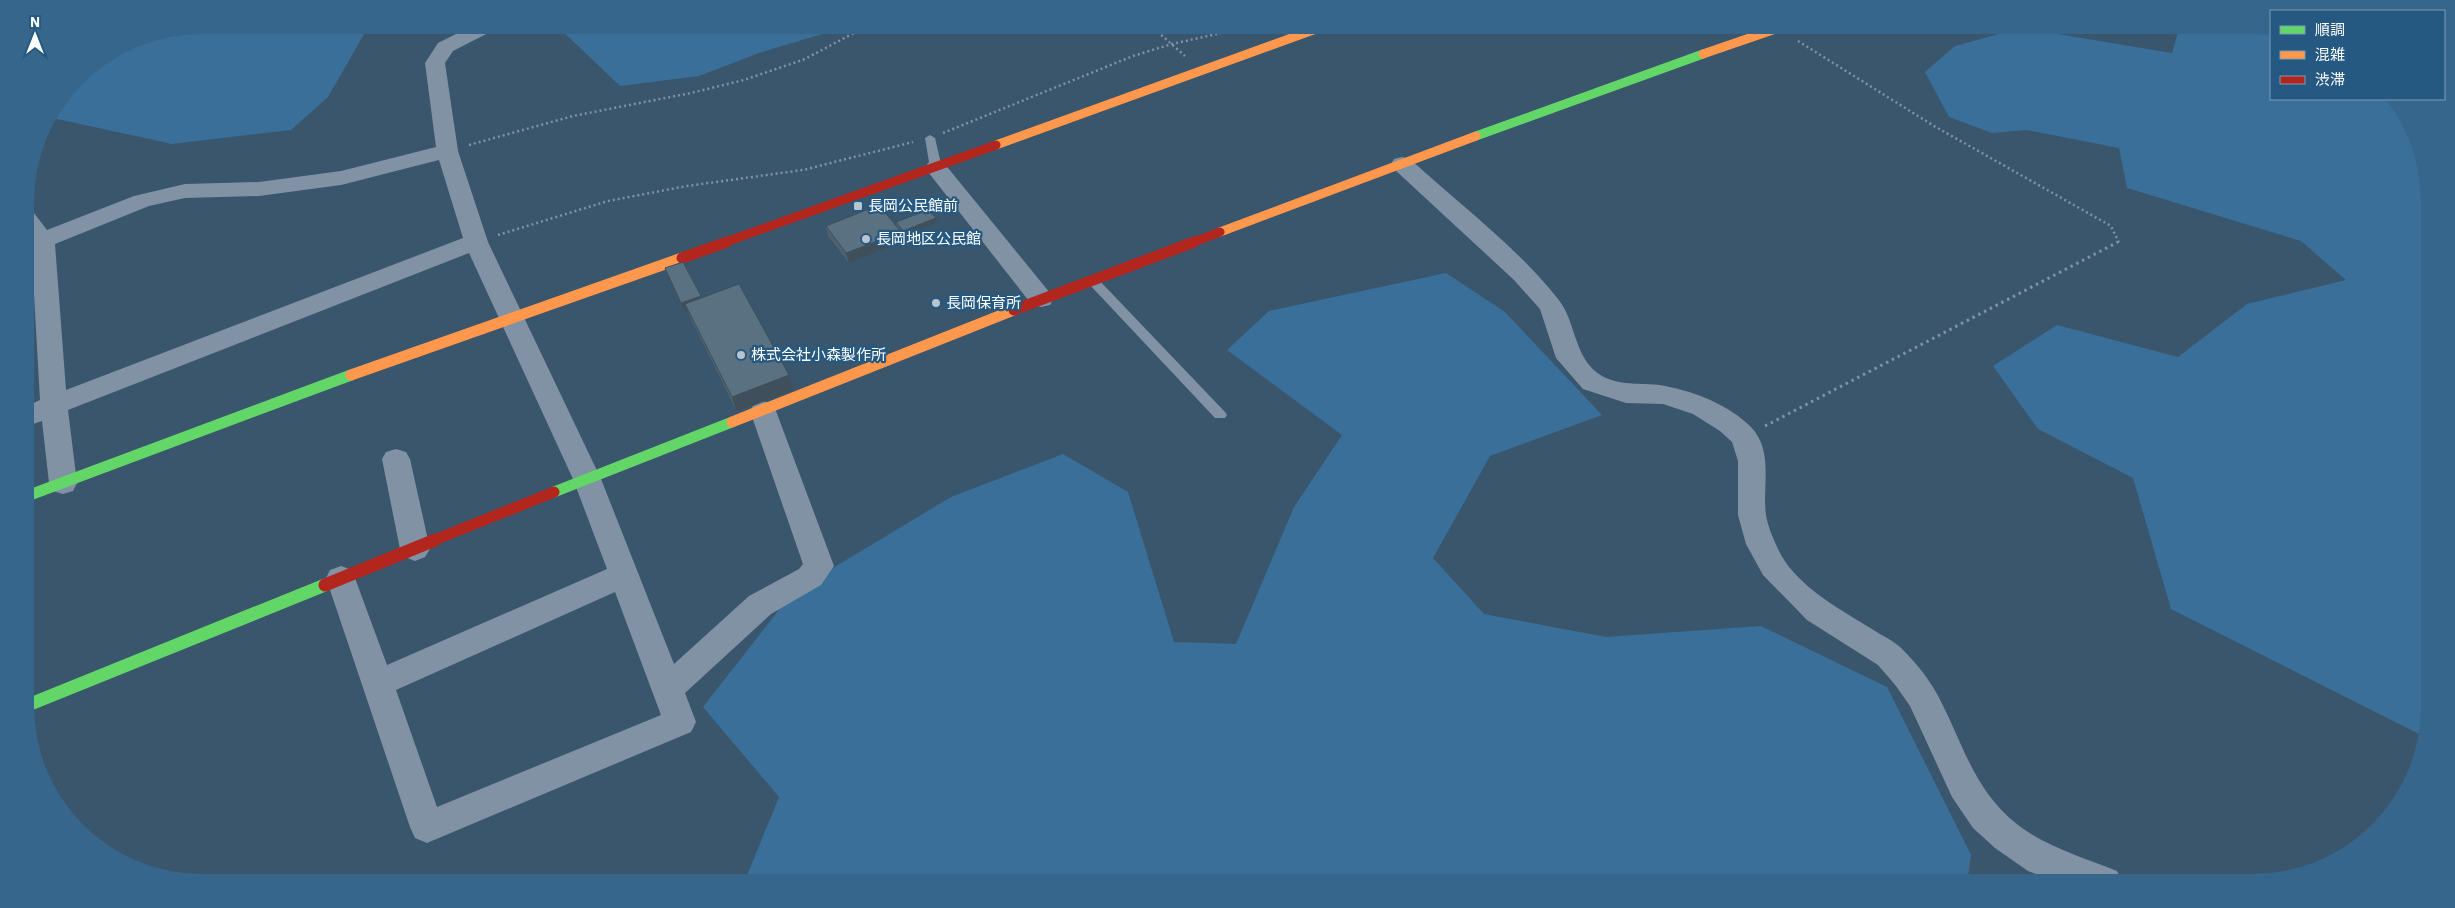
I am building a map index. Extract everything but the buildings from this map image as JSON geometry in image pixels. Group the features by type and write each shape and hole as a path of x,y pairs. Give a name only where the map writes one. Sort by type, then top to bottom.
{"street":[{"path":"341,578 427,827 680,722 587,479 476,242 447,151 435,63 445,47 472,34"},
{"path":"34,493 359,372 512,320 1303,34"},
{"path":"34,703 686,438 763,411 1041,299 1548,109 1762,34"},
{"path":"42,240 142,201 185,191 259,189 341,178 447,151"},
{"path":"1402,164 1523,274 1550,306 1569,358 1592,382 1626,394 1664,395 1702,407 1730,424 1744,437 1752,461 1752,515 1761,544 1773,567 1792,588 1818,611 1889,656 1907,676 1922,697 1964,786 1985,817 2007,838 2040,859 2081,874"},
{"path":"936,168 1041,299"},
{"path":"34,229 42,240 54,406 63,483"},
{"path":"34,413 267,321 476,242"},
{"path":"668,689 760,605 810,577 819,566 763,411"},
{"path":"396,460 415,549"},
{"path":"377,684 624,575"}],"lane":[{"path":"930,138 936,168"},
{"path":"1093,281 1220,415"}],"path":[{"path":"447,151 573,116 691,93 744,80 805,59 852,34"},
{"path":"1160,34 1202,71"},
{"path":"476,242 608,201 687,186 803,170 930,138 1133,56 1172,44 1217,34"},
{"path":"1744,437 2119,243 2111,226 1934,126 1793,34"}],"shaded area":[{"path":"202,34 364,34 328,97 291,130 172,144 56,119 68,100 91,75 118,56 158,39"},
{"path":"565,34 822,34 759,53 699,76 620,86"},
{"path":"1999,34 2057,34 2172,53 2177,34 2270,35 2270,100 2387,100 2404,128 2416,158 2421,202 2421,717 2419,734 2171,609 2133,478 2038,429 1993,366 2057,325 2178,357 2247,304 2346,280 2301,241 2127,188 2119,148 2027,130 1992,133 1949,117 1925,72 1955,46"},
{"path":"1446,273 1505,312 1602,415 1490,456 1433,558 1484,614 1606,637 1761,626 1887,687 1971,855 1968,874 748,874 779,797 703,707 793,592 951,497 1063,454 1128,492 1174,642 1236,644 1294,507 1342,435 1227,350 1269,311"}],"traffic: fast":[{"path":"1476,136 1703,54"},
{"path":"34,493 351,375"},
{"path":"554,492 732,422"},
{"path":"34,703 325,585"}],"traffic: slow":[{"path":"996,145 1302,34"},
{"path":"1703,54 1761,34"},
{"path":"1220,232 1476,136"},
{"path":"351,375 682,258"},
{"path":"732,422 1014,310"}],"traffic: jam":[{"path":"682,258 996,145"},
{"path":"1014,310 1220,232"},
{"path":"325,585 554,492"}],"place":[{"name":"長岡公民館前","path":"858,206"},
{"name":"長岡地区公民館","path":"866,239"},
{"name":"長岡保育所","path":"936,303"},
{"name":"株式会社小森製作所","path":"741,355"}]}
